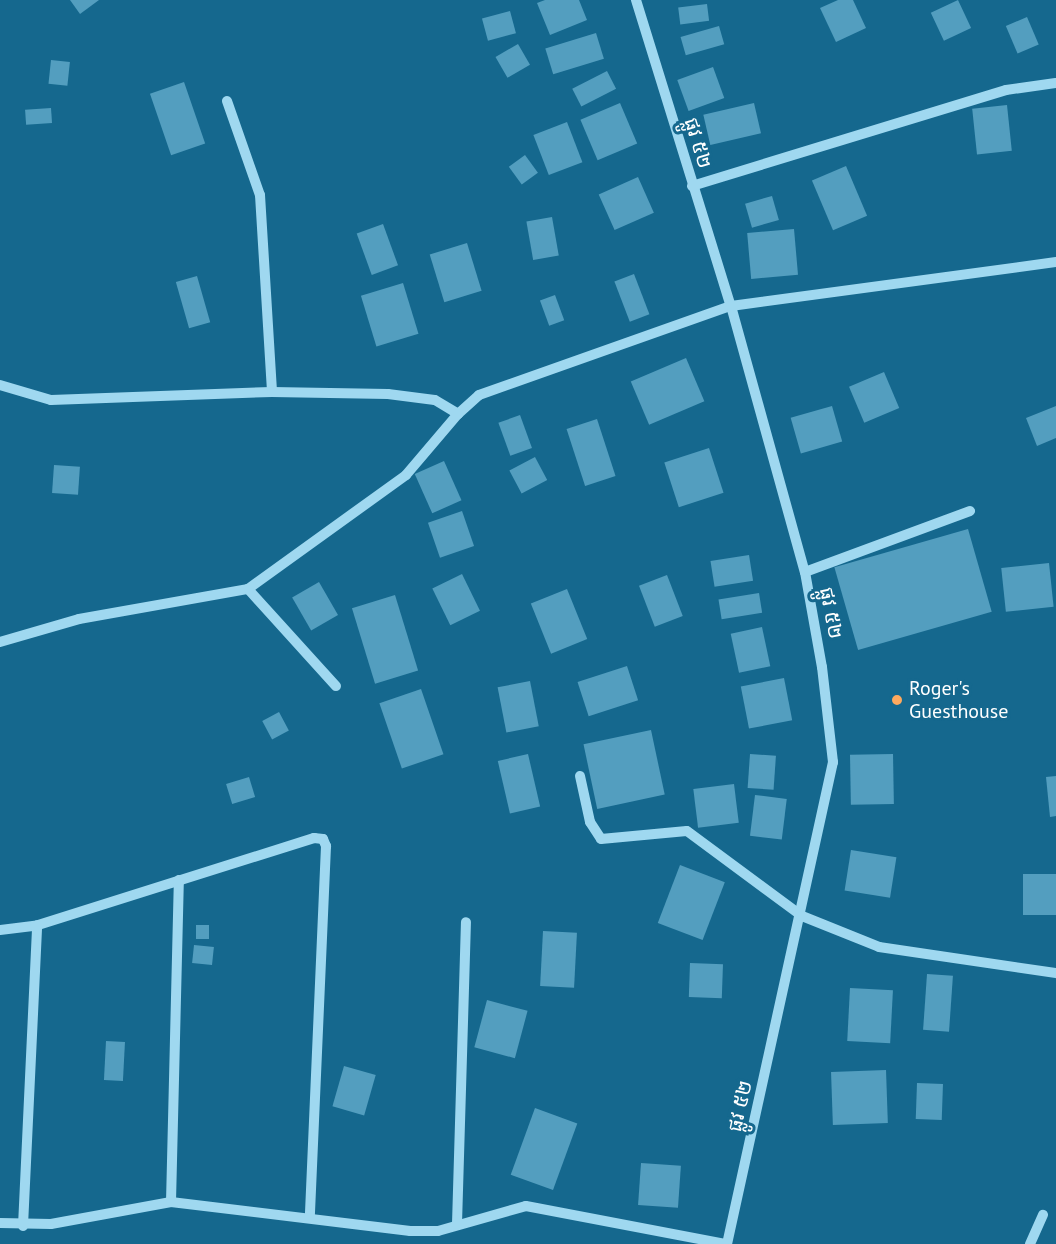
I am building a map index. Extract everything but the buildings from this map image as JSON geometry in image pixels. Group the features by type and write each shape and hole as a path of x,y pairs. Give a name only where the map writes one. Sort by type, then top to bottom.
{"street":[{"name":"ផ្លូវ ៥២","path":"636,0 731,306 805,572 822,667 833,762 802,916 726,1244"},
{"path":"692,186 1006,90 1056,83"},
{"path":"227,101 260,195 272,392"},
{"path":"0,642 79,619 248,590 406,475 458,414 479,395 731,306 1056,262"},
{"path":"0,385 51,400 272,392 397,395 435,400 458,414"},
{"path":"805,572 970,511"},
{"path":"248,590 336,686"},
{"path":"580,776 590,822 601,839 687,831 802,916 879,947 1056,974"},
{"path":"0,930 37,925 314,838 323,839 326,846 310,1217"},
{"path":"171,1202 179,880"},
{"path":"457,1224 466,922"},
{"path":"23,1226 37,925"},
{"path":"0,1223 23,1226 171,1202 310,1217 410,1231 438,1231 526,1206 726,1244"},
{"path":"1030,1244 1043,1215"}],"place":[{"name":"Roger's Guesthouse","path":"897,700"}]}
